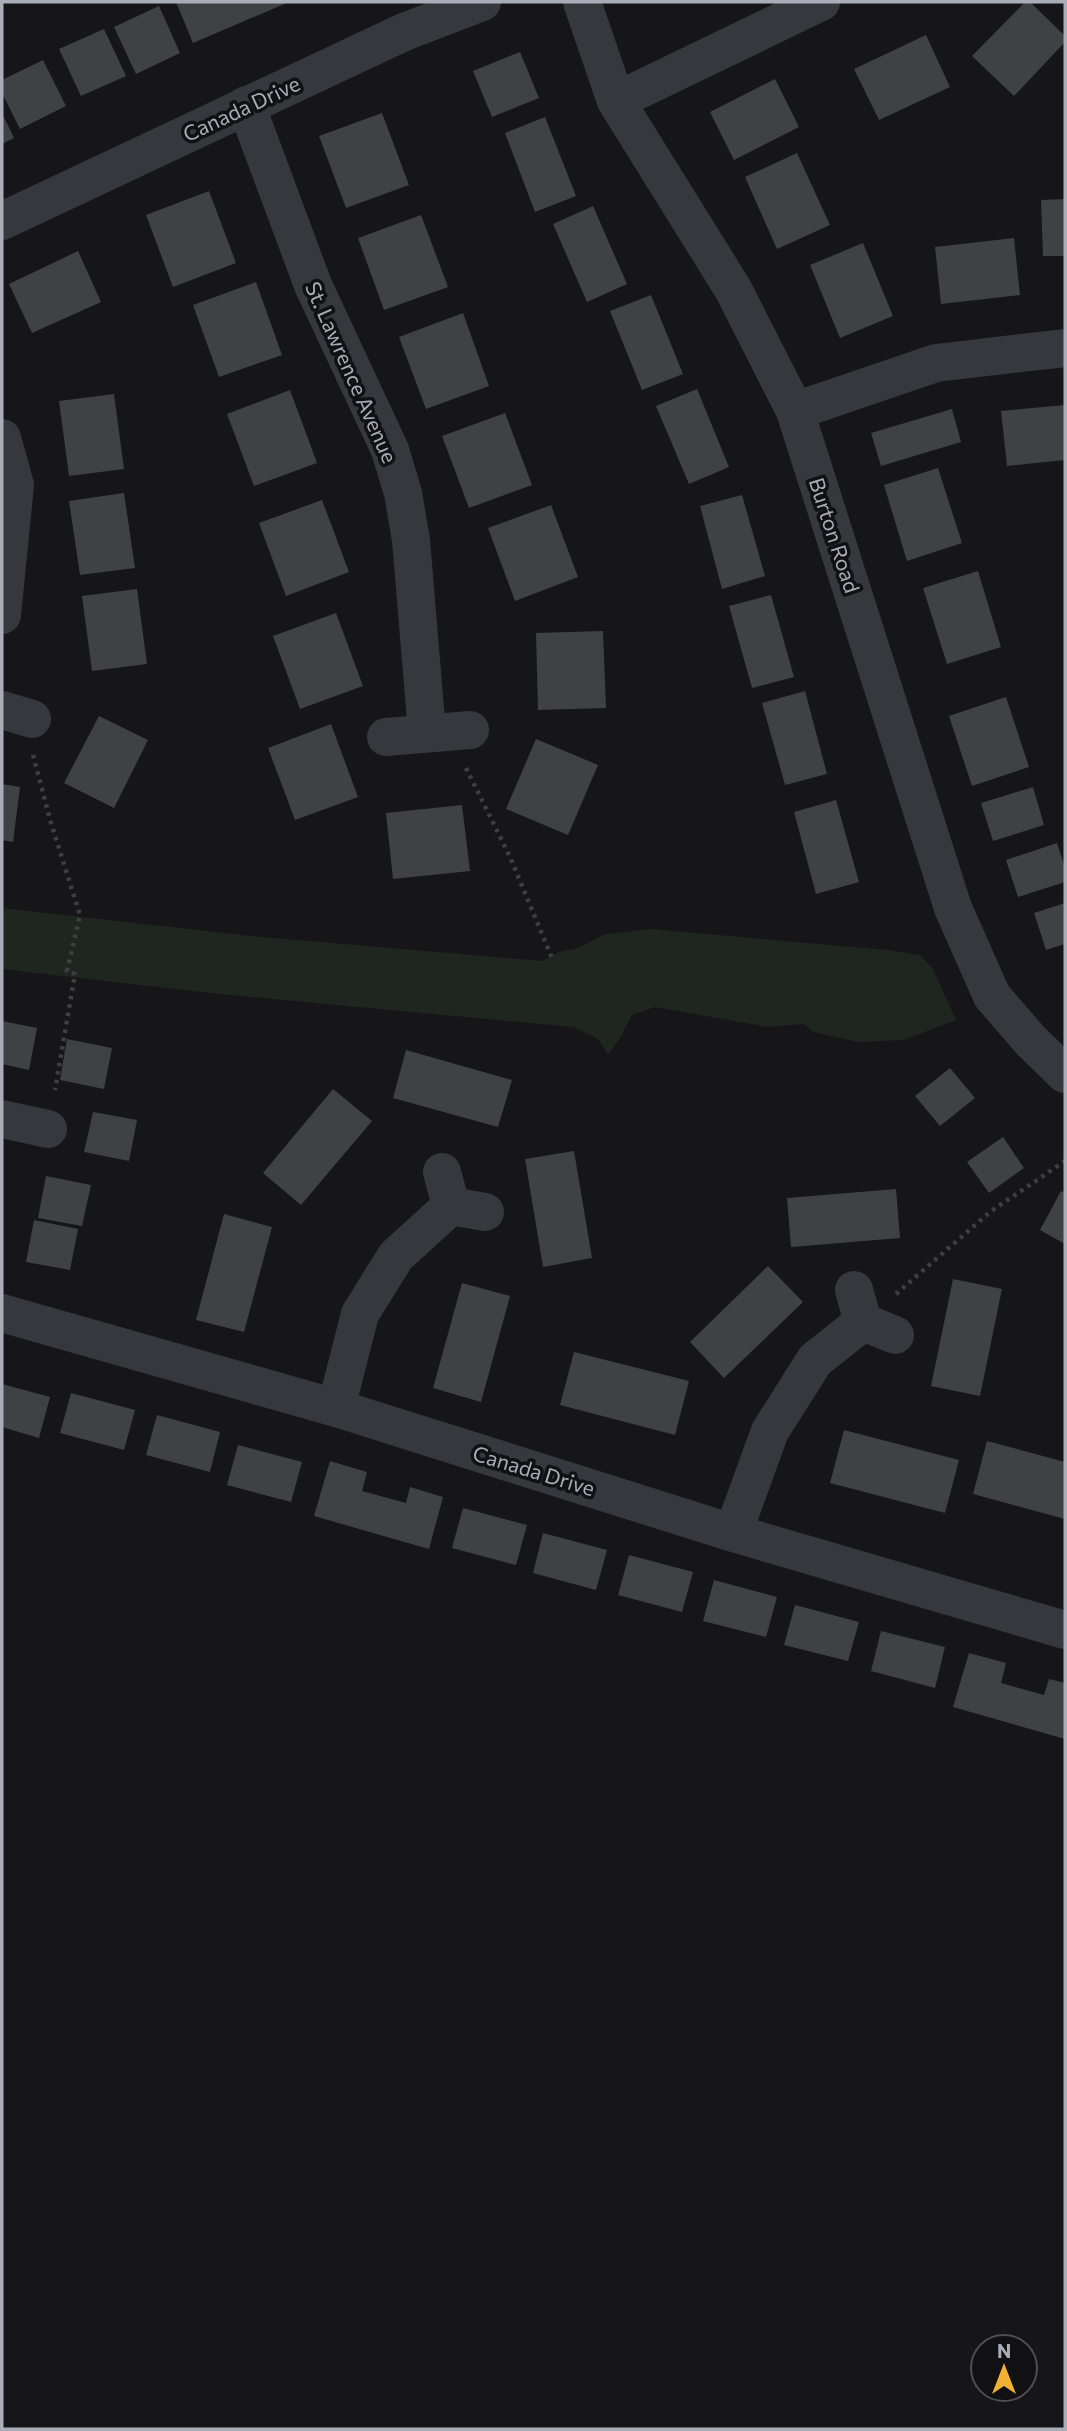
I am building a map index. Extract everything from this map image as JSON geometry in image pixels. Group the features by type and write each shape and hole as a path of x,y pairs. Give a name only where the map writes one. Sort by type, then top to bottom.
{"street":[{"name":"Canada Drive","path":"2,221 404,32 482,2"},
{"name":"Burton Road","path":"582,2 616,101 733,289 795,411 953,908 992,996 1031,1041 1065,1074"},
{"path":"616,101 821,2"},
{"name":"St. Lawrence Avenue","path":"246,105 313,285 390,450 400,482 450,732"},
{"path":"795,411 936,363 1065,348"},
{"path":"2,438 15,485 2,615"},
{"path":"386,737 450,732"},
{"path":"4,1129 48,1129"},
{"path":"336,1408 359,1314 396,1256 459,1197"},
{"name":"Canada Drive","path":"2,1313 336,1408 733,1533 1065,1630"},
{"path":"733,1533 770,1431 789,1399 815,1360 871,1316"}],"path":[{"path":"18,715 80,915 67,971 75,974 48,1129"},
{"path":"450,732 510,856 552,958"},
{"path":"871,1316 990,1212 1065,1161"}],"shaded area":[{"path":"2,908 251,936 542,961 606,934 650,929 888,950 920,955 933,969 956,1020 904,1040 858,1042 813,1032 804,1024 768,1027 655,1007 632,1015 608,1054 597,1038 573,1027 219,994 2,969"}],"building":[{"path":"176,2 289,2 193,43"},
{"path":"1025,2 1030,2 1065,36 1065,42 1014,96 972,56"},
{"path":"159,6 180,53 136,74 114,27"},
{"path":"104,29 126,76 81,96 59,49"},
{"path":"926,35 950,87 879,120 854,69"},
{"path":"520,52 539,98 492,117 473,71"},
{"path":"43,60 66,106 20,129 2,93 2,80"},
{"path":"775,79 799,127 734,160 710,112"},
{"path":"2,113 14,138 2,144"},
{"path":"382,113 409,185 346,208 319,136"},
{"path":"545,117 576,196 535,212 505,133"},
{"path":"797,153 830,225 777,249 745,177"},
{"path":"209,191 236,263 173,287 146,215"},
{"path":"1065,199 1065,256 1043,256 1041,200"},
{"path":"593,206 627,284 587,302 553,224"},
{"path":"421,215 448,287 384,310 358,238"},
{"path":"1014,238 1020,295 941,304 935,247"},
{"path":"863,243 893,316 840,338 810,265"},
{"path":"78,251 101,302 32,333 9,284"},
{"path":"256,282 282,355 219,377 193,305"},
{"path":"651,295 683,374 642,390 610,311"},
{"path":"463,313 489,386 426,409 399,337"},
{"path":"697,389 729,467 689,484 656,406"},
{"path":"290,390 317,463 254,486 227,414"},
{"path":"114,394 124,469 69,476 59,401"},
{"path":"1065,405 1065,460 1007,466 1001,411"},
{"path":"952,409 961,442 881,466 871,433"},
{"path":"505,413 532,485 469,508 442,436"},
{"path":"938,468 962,543 907,561 884,485"},
{"path":"124,493 135,568 80,575 69,501"},
{"path":"742,495 765,576 722,589 700,506"},
{"path":"322,500 349,572 286,596 259,523"},
{"path":"551,505 578,577 515,601 488,528"},
{"path":"978,571 1001,647 947,664 923,588"},
{"path":"137,589 147,664 92,671 82,596"},
{"path":"771,595 794,677 752,688 729,606"},
{"path":"336,613 363,686 300,709 273,636"},
{"path":"603,631 606,708 538,710 536,633"},
{"path":"805,691 827,774 785,785 762,703"},
{"path":"1006,697 1029,767 972,786 949,716"},
{"path":"99,716 148,740 114,808 64,783"},
{"path":"331,724 358,797 295,820 268,748"},
{"path":"536,739 598,765 568,835 506,809"},
{"path":"2,784 20,787 13,842 2,840"},
{"path":"1033,787 1044,825 993,841 981,803"},
{"path":"836,800 859,882 816,894 794,812"},
{"path":"462,805 470,871 393,879 386,813"},
{"path":"1057,843 1065,868 1065,882 1018,897 1006,860"},
{"path":"1065,903 1065,944 1046,950 1034,913"},
{"path":"2,1021 37,1028 29,1070 2,1064"},
{"path":"67,1039 112,1048 104,1089 60,1080"},
{"path":"406,1050 512,1080 498,1127 393,1098"},
{"path":"950,1068 975,1098 940,1126 915,1096"},
{"path":"333,1089 372,1121 301,1205 263,1173"},
{"path":"93,1112 137,1120 129,1161 84,1152"},
{"path":"1003,1137 1024,1168 989,1193 967,1162"},
{"path":"574,1151 592,1258 543,1267 525,1159"},
{"path":"46,1176 91,1185 82,1226 38,1218"},
{"path":"896,1189 900,1238 791,1247 787,1198"},
{"path":"1061,1191 1065,1193 1065,1244 1040,1230"},
{"path":"224,1214 272,1227 244,1332 196,1320"},
{"path":"34,1220 78,1229 70,1270 26,1262"},
{"path":"768,1266 803,1302 724,1378 690,1342"},
{"path":"953,1279 1002,1289 980,1396 931,1386"},
{"path":"462,1283 510,1296 481,1402 433,1388"},
{"path":"574,1352 689,1381 675,1435 560,1405"},
{"path":"2,1384 50,1397 39,1438 2,1427"},
{"path":"71,1393 135,1410 124,1450 60,1433"},
{"path":"157,1415 220,1432 210,1472 146,1455"},
{"path":"844,1430 959,1460 945,1513 830,1483"},
{"path":"987,1441 1065,1462 1065,1519 973,1494"},
{"path":"238,1445 302,1462 291,1502 227,1485"},
{"path":"330,1461 367,1472 362,1491 406,1503 410,1487 443,1497 429,1549 314,1516"},
{"path":"463,1508 527,1525 516,1565 452,1548"},
{"path":"543,1533 607,1550 596,1590 533,1573"},
{"path":"629,1555 693,1572 682,1612 618,1595"},
{"path":"714,1580 777,1597 766,1637 703,1621"},
{"path":"795,1605 859,1622 848,1661 784,1645"},
{"path":"881,1631 945,1647 935,1688 871,1671"},
{"path":"969,1653 1006,1663 1001,1683 1044,1695 1049,1679 1065,1683 1065,1739 953,1707"}]}
